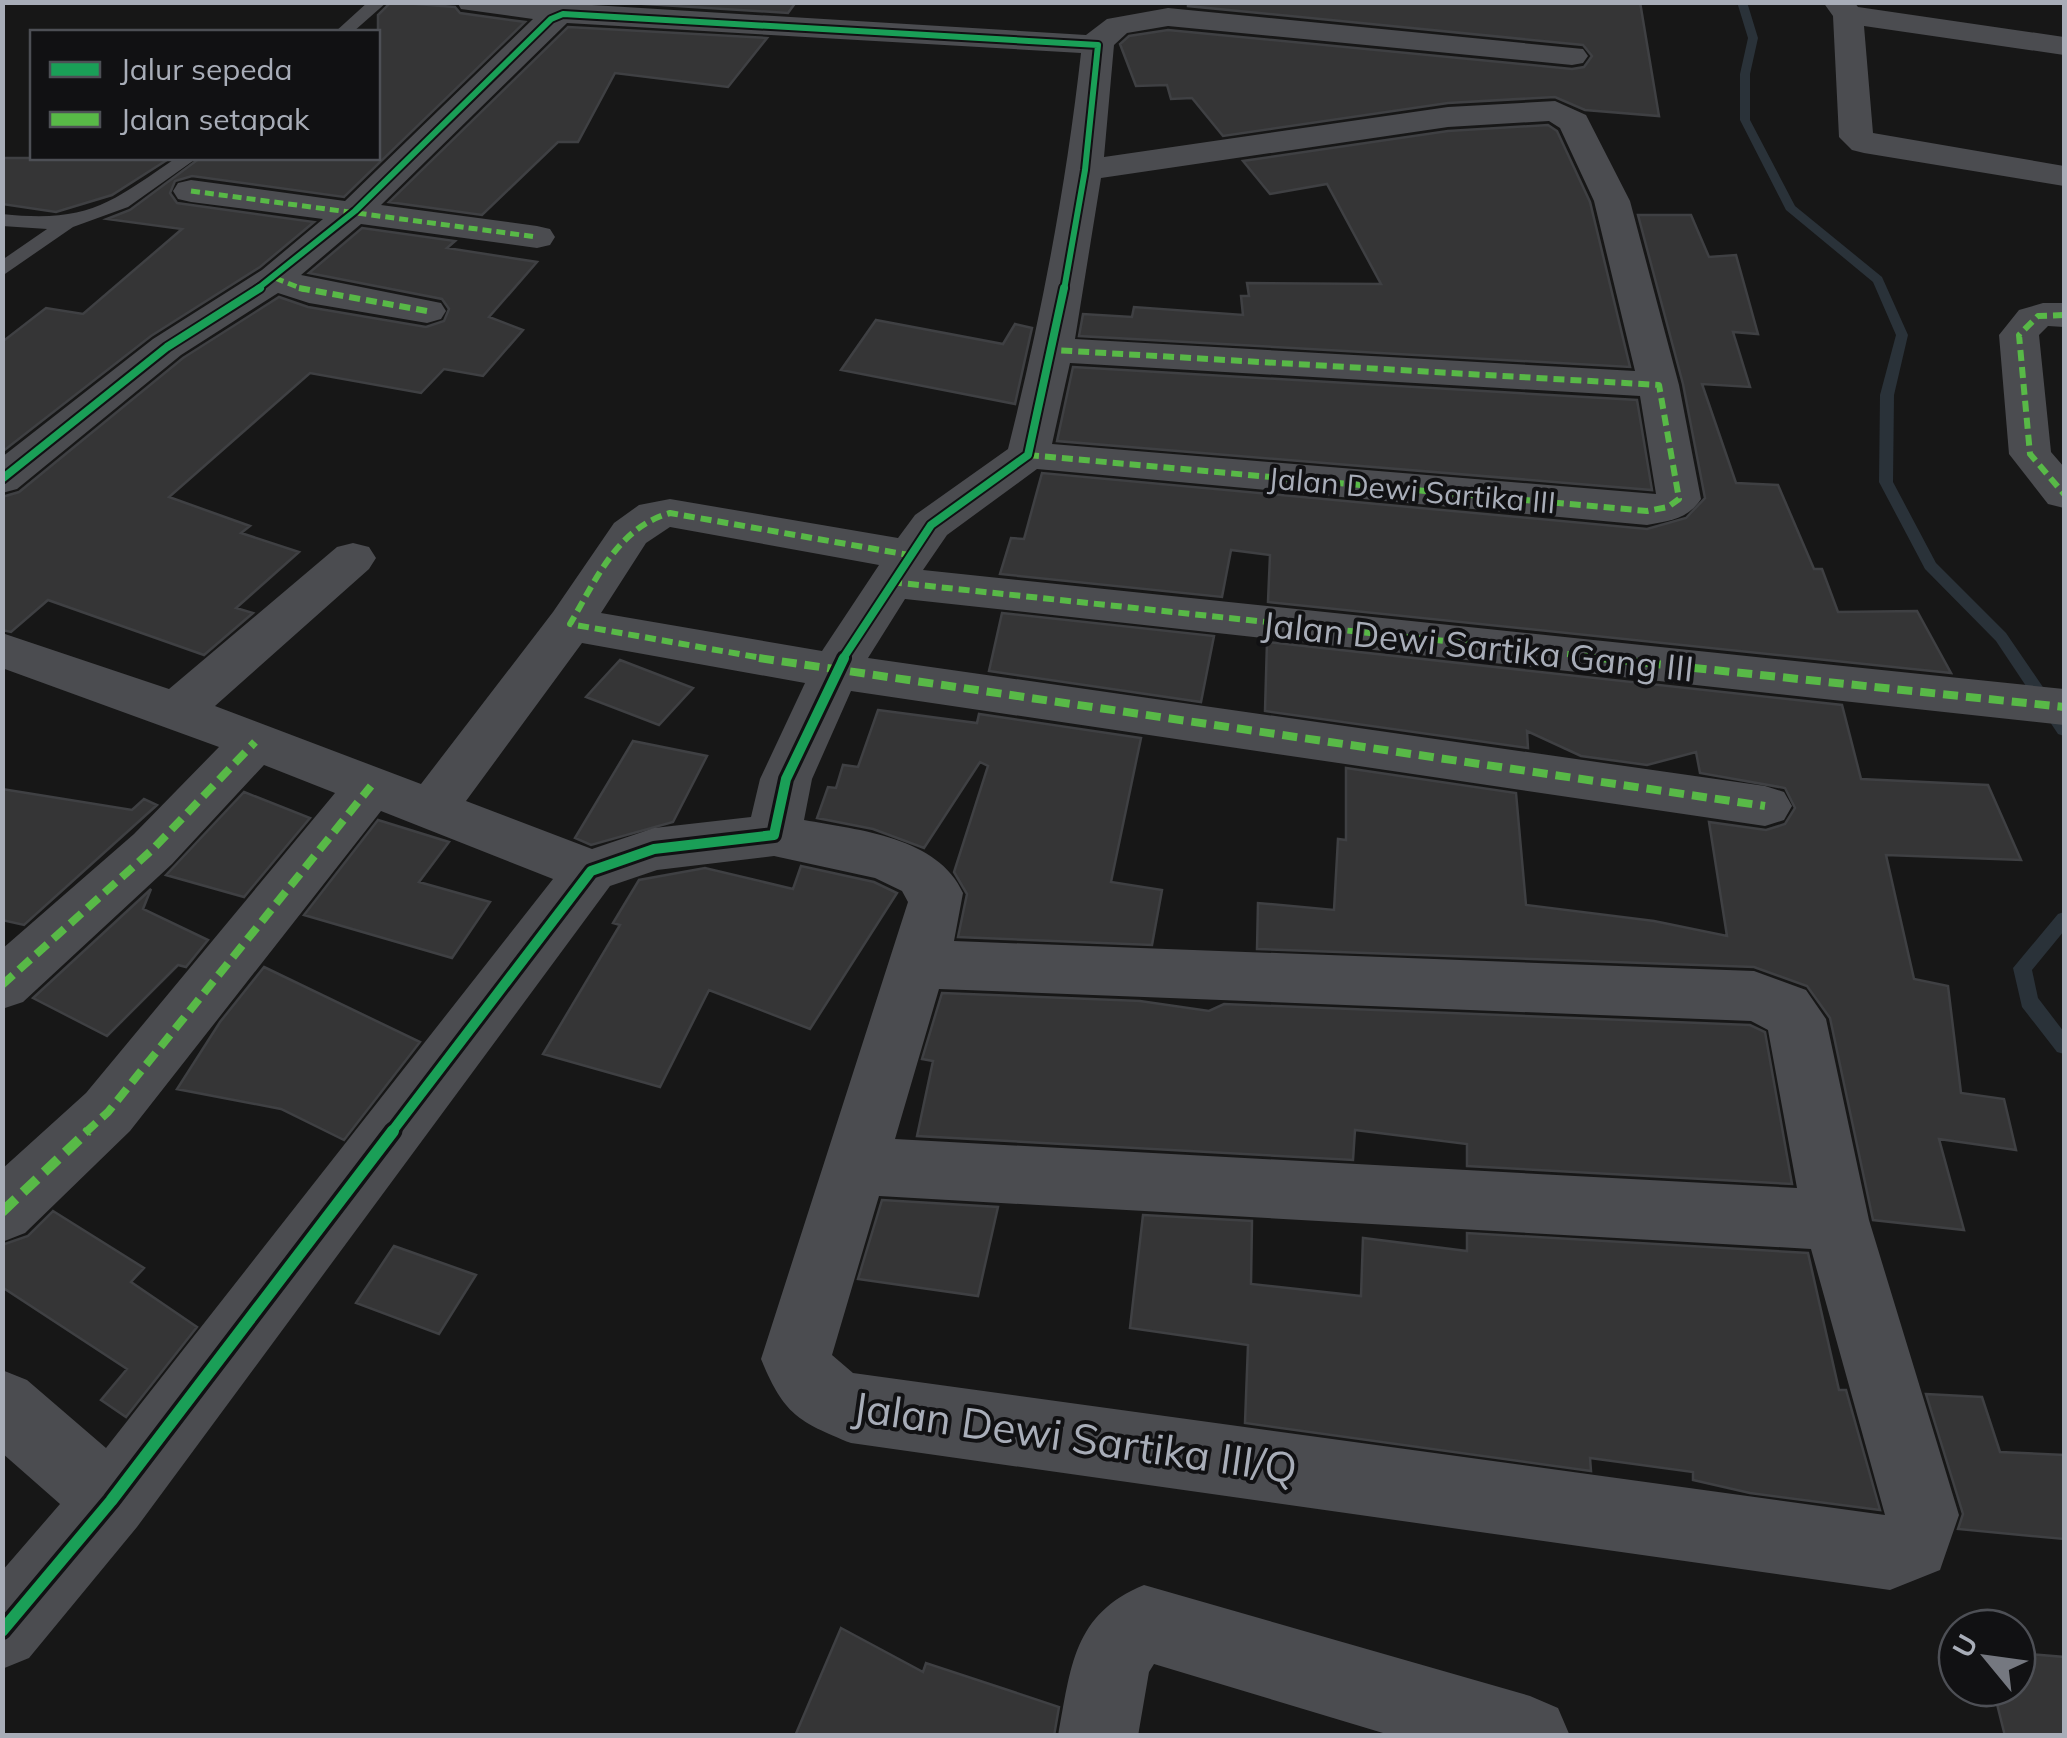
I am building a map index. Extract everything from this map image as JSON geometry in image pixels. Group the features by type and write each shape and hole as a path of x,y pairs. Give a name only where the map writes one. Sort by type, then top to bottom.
{"street":[{"path":"472,3 563,14 809,15 900,37 1098,46"},
{"path":"2064,46 1843,9 1856,137 1864,143 2064,176"},
{"path":"2,479 167,346 276,278 356,211 551,19 563,14"},
{"path":"2,1631 111,1501 591,870 654,849 774,835 786,779 835,671 900,569 931,524 1028,456 1053,350 1084,170 1101,36 1118,25 1168,17 1572,56"},
{"path":"1053,350 1659,385 1612,202 1574,122 1555,110 1448,117 1084,170"},
{"path":"190,174 356,211 537,237"},
{"path":"276,278 309,292 427,310"},
{"path":"2064,315 2042,313 2027,320 2019,335 2030,454 2064,494"},
{"name":"Jalan Dewi Sartika III","path":"1028,456 1647,511 1668,508 1678,499 1659,385"},
{"name":"Jalan Dewi Sartika Gang III","path":"432,808 570,624 630,533 654,515 670,513 900,569 1663,667 2064,706"},
{"path":"178,711 353,558"},
{"path":"570,624 835,671 1765,806"},
{"path":"2,650 178,711 591,870"},
{"path":"2,985 153,849 255,742"},
{"path":"2,1212 108,1112 372,786"},
{"name":"Jalan Dewi Sartika III/Q","path":"774,835 896,864 927,879 936,888 936,903 796,1359 804,1380 822,1397 851,1408 1890,1553 1914,1544 1922,1514 1836,1220"},
{"path":"856,1166 1836,1220 1796,1019 1771,1001 917,964"},
{"path":"2,1405 111,1501"},
{"path":"1098,1736 1115,1653 1125,1632 1144,1623 1530,1736"}],"lane":[{"path":"345,30 379,2"},
{"path":"2,270 63,226 106,213 190,174"},
{"path":"2,220 63,226"}],"building":[{"path":"391,2 455,7 460,13 525,22 344,197 192,176 175,181 170,193 177,203 314,222 260,267 151,336 2,452 2,342 46,308 83,314 182,229 107,219 130,210 197,160 380,160 378,15"},
{"path":"613,2 796,2 788,13"},
{"path":"1188,2 1640,2 1659,116 1585,110 1555,97 1448,103 1223,136 1192,98 1171,99 1167,85 1136,86 1120,44 1129,36 1168,30 1572,69 1584,67 1592,56 1583,45 1188,6"},
{"path":"568,27 767,38 728,87 615,73 578,142 558,142 482,215 389,202"},
{"path":"1548,125 1557,131 1590,202 1630,367 1079,336 1083,314 1132,317 1134,307 1243,315 1241,296 1249,296 1247,283 1381,284 1327,184 1270,194 1243,161 1448,131"},
{"path":"2,158 167,160 112,195 56,212 2,204"},
{"path":"1638,215 1691,215 1709,257 1736,255 1758,334 1733,332 1750,387 1702,384 1736,483 1778,485 1814,569 1822,569 1838,612 1917,611 1951,673 1268,602 1270,555 1231,550 1222,597 1000,574 1011,538 1024,539 1042,473 1647,529 1686,518 1705,498 1683,384"},
{"path":"362,228 455,241 447,248 537,262 489,317 523,330 483,376 444,369 421,393 310,373 169,497 250,526 241,533 299,552 236,608 253,613 204,655 48,600 11,632 2,630 2,497 19,492 183,358 279,297 308,307 426,327 444,321 449,309 442,299 309,273"},
{"path":"876,320 1003,344 1015,324 1032,328 1015,404 841,370"},
{"path":"1073,367 1637,400 1652,490 1057,441"},
{"path":"1002,613 1214,636 1201,702 989,671"},
{"path":"1267,642 1842,705 1861,779 1988,785 2021,860 1886,855 1914,979 1948,986 1961,1093 2004,1099 2016,1150 1939,1139 1964,1230 1873,1220 1830,1018 1807,986 1754,967 1257,949 1258,903 1334,910 1338,839 1346,840 1346,768 1516,793 1526,905 1654,921 1727,936 1709,822 1766,830 1785,824 1795,808 1785,788 1700,773 1696,752 1647,765 1581,756 1527,731 1528,748 1265,711"},
{"path":"620,660 693,688 659,725 586,697"},
{"path":"878,710 977,723 979,714 1141,738 1111,882 1162,890 1152,945 958,937 967,894 954,872 988,766 980,762 924,848 873,829 817,818 828,787 836,788 843,765 858,767"},
{"path":"633,741 707,756 673,822 591,845 575,838"},
{"path":"2,789 132,810 144,799 157,805 24,925 2,920"},
{"path":"244,792 310,818 244,897 166,875"},
{"path":"378,820 449,842 419,882 490,902 452,958 304,915"},
{"path":"801,866 874,882 897,893 810,1029 709,990 660,1087 543,1054 620,925 613,923 639,880 705,868 793,889"},
{"path":"151,889 143,909 208,940 186,967 178,965 107,1036 33,998"},
{"path":"264,967 420,1042 344,1140 281,1109 177,1089 220,1022"},
{"path":"942,993 1140,1001 1209,1011 1224,1004 1750,1025 1765,1032 1792,1184 1467,1166 1467,1144 1355,1130 1353,1160 917,1136 933,1061 922,1059"},
{"path":"882,1200 998,1207 978,1296 858,1279"},
{"path":"53,1211 144,1268 131,1282 197,1327 126,1417 101,1400 127,1369 2,1287 2,1245 28,1236"},
{"path":"1143,1215 1252,1221 1251,1284 1361,1296 1363,1238 1467,1251 1467,1233 1808,1253 1839,1390 1846,1390 1880,1510 1750,1493 1693,1480 1693,1472 1590,1458 1591,1471 1245,1423 1248,1345 1130,1328"},
{"path":"394,1246 476,1275 439,1334 356,1303"},
{"path":"1926,1394 1982,1397 2000,1452 2064,1455 2064,1539 1958,1529 1963,1514"},
{"path":"841,1628 923,1672 926,1663 1059,1707 1054,1736 795,1736"},
{"path":"2037,1655 2064,1657 2064,1736 2005,1736 1998,1708 2037,1708"}],"waterway":[{"path":"1742,2 1753,38 1745,74 1745,120 1790,208 1878,280 1902,335 1887,395 1886,482 1930,566 2001,637 2064,730"},
{"path":"2064,919 2022,968 2029,1001 2064,1046"}],"marked path":[{"path":"191,191 537,237"},
{"path":"275,278 309,292 427,311"},
{"path":"2064,315 2038,316 2019,335 2030,454 2064,494"},
{"path":"1028,455 1647,511 1668,507 1679,499 1659,385 1053,350"},
{"path":"909,555 670,513 653,518 623,541 570,624 835,671 1765,806"},
{"path":"891,582 2064,707"},
{"path":"2,985 153,849 255,742"},
{"path":"2,1212 108,1112 371,786"}],"cycle path":[{"path":"2,479 167,347 275,278 355,211 551,19 563,14 1098,45 1085,170 1053,350 1028,455 931,525 909,555 835,671 786,779 774,835 654,849 591,871 111,1501 2,1631"}]}
